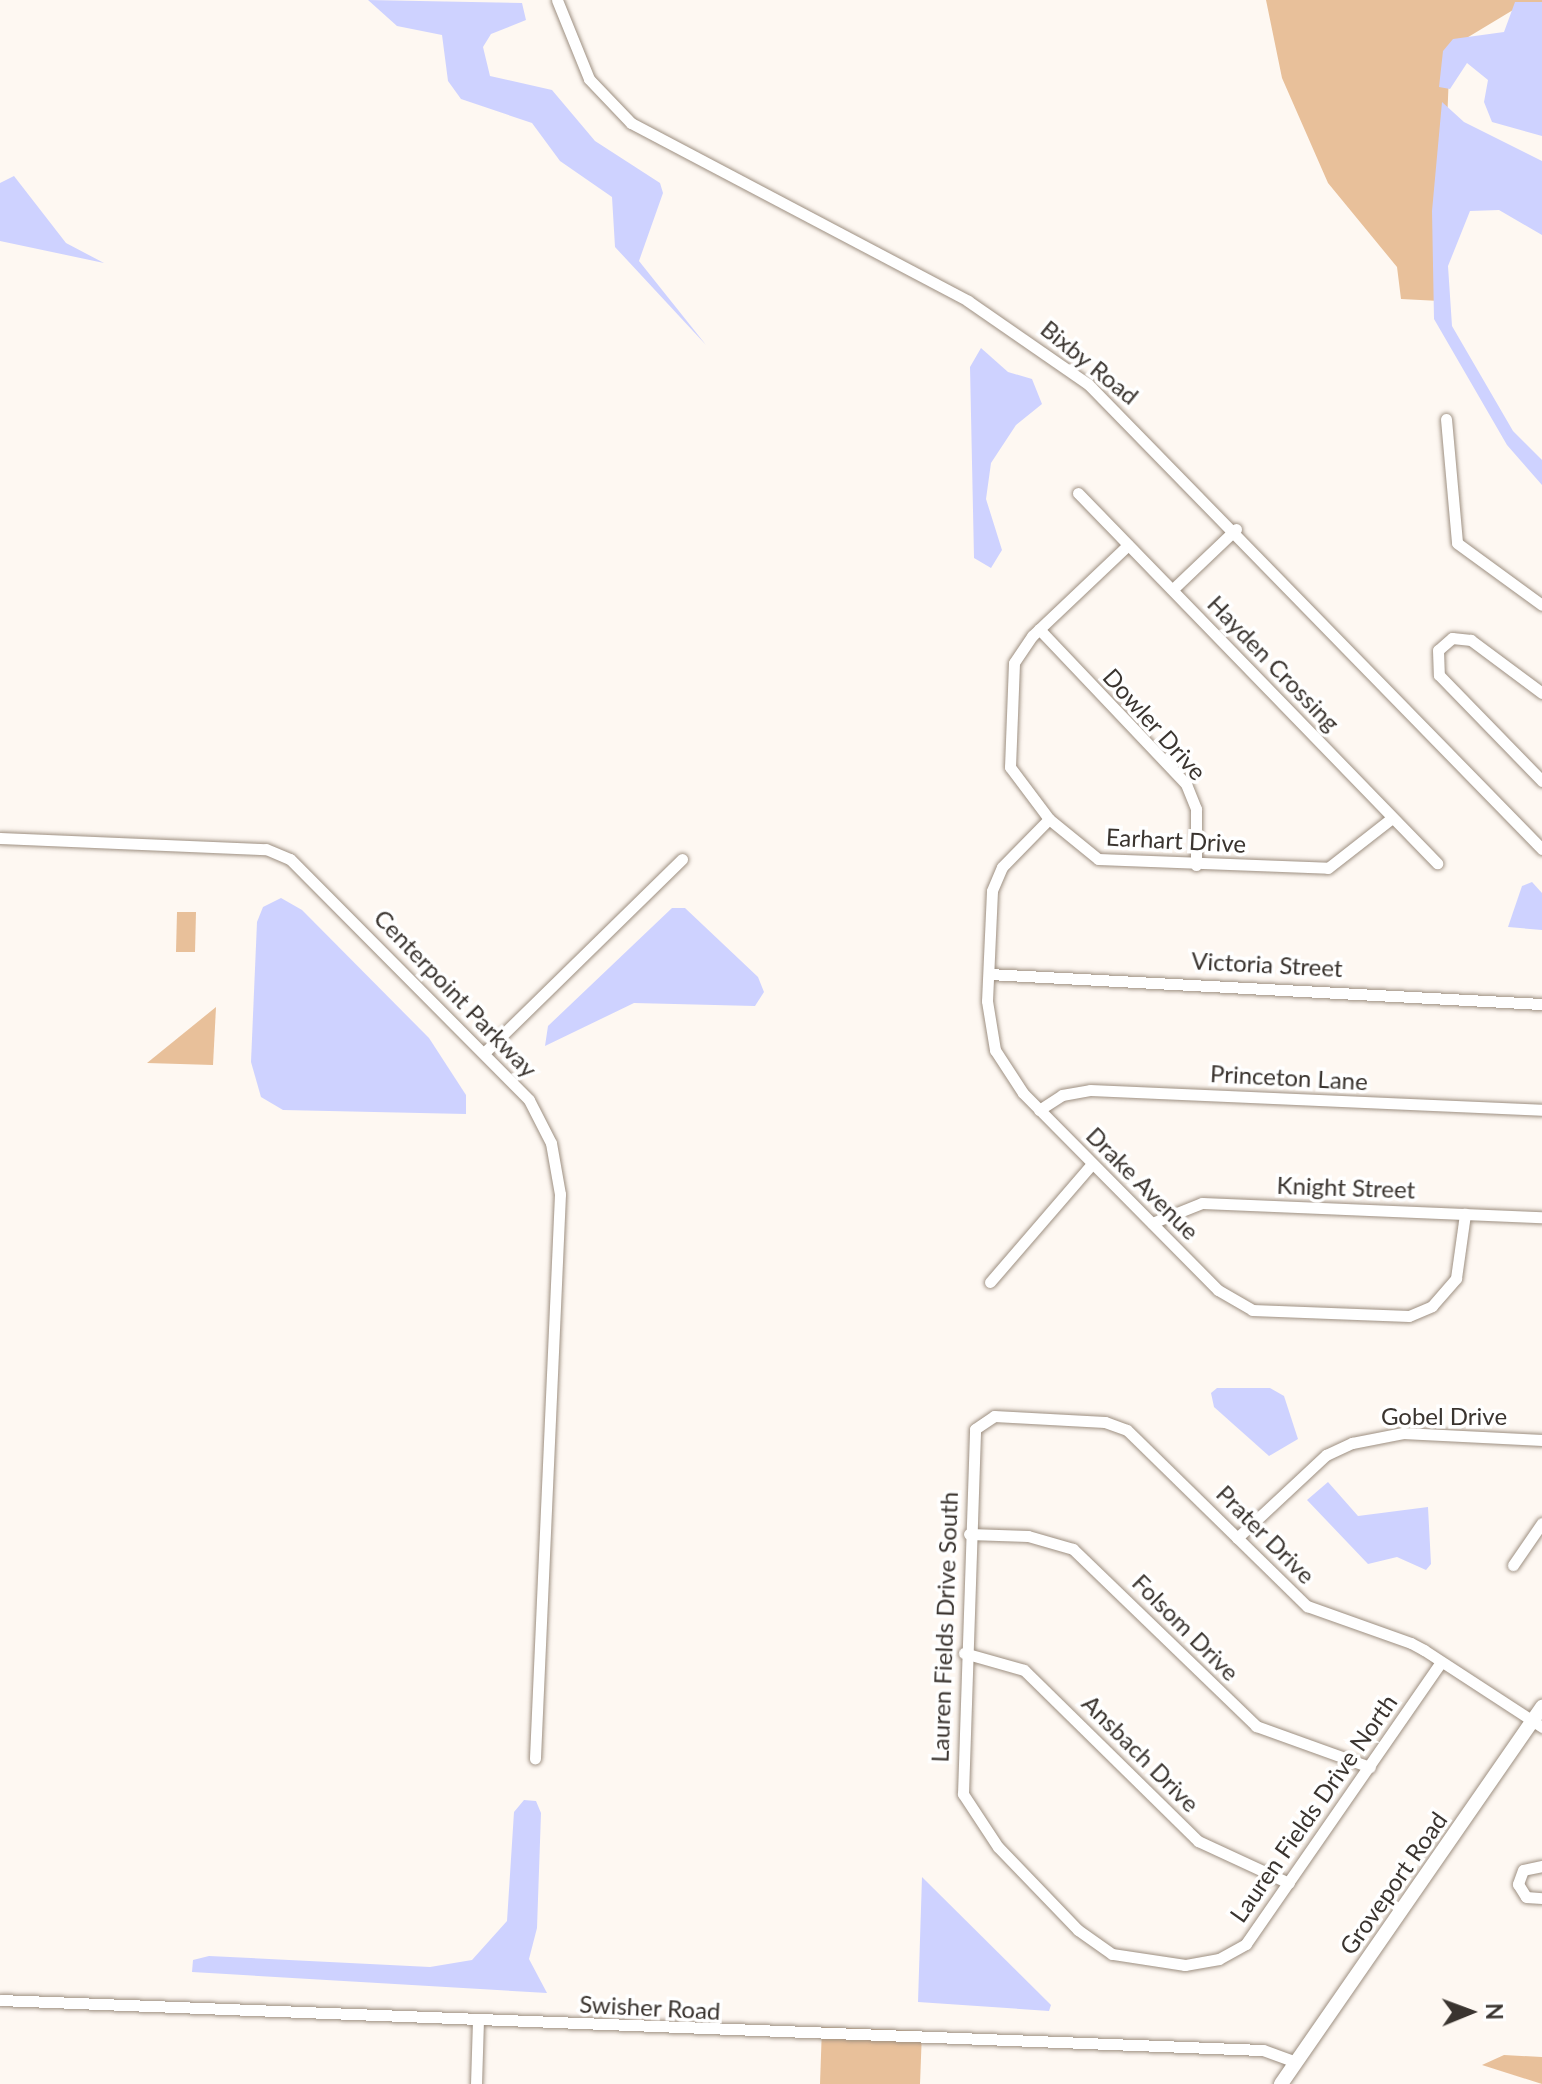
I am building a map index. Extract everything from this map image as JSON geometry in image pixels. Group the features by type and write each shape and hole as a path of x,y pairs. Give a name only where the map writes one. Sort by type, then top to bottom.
{"main road":[{"name":"Groveport Road","path":"1281,2084 1537,1724 1542,1707"}],"street":[{"name":"Bixby Road","path":"557,0 589,79 620,115 1016,330 1116,410 1236,529 1542,849"},
{"path":"1446,419 1457,543 1542,605"},
{"name":"Hayden Crossing","path":"1078,493 1437,863"},
{"path":"1173,589 1236,529"},
{"name":"Earhart Drive","path":"1128,545 1039,629 1014,663 1008,760 1016,782 1049,819 1098,859 1328,868 1392,818"},
{"name":"Dowler Drive","path":"1039,629 1186,784 1196,809 1196,865"},
{"path":"1542,693 1471,640 1452,638 1438,650 1439,675 1542,781"},
{"name":"Drake Avenue","path":"1049,819 996,878 989,974 995,1050 1039,1110 1238,1305 1385,1318 1425,1310 1448,1291 1463,1258 1465,1214"},
{"name":"Centerpoint Parkway","path":"0,838 266,849 290,859 487,1050 546,1132 560,1194 535,1758"},
{"path":"487,1050 682,859"},
{"name":"Victoria Street","path":"989,974 1542,1004"},
{"name":"Princeton Lane","path":"1039,1110 1062,1095 1090,1090 1542,1110"},
{"path":"990,1282 1092,1164"},
{"name":"Knight Street","path":"1152,1223 1202,1203 1542,1217"},
{"name":"Prater Drive","path":"973,1434 994,1416 1105,1422 1127,1430 1319,1614 1399,1639 1441,1662 1537,1724"},
{"name":"Gobel Drive","path":"1237,1538 1326,1455 1352,1443 1403,1433 1542,1440"},
{"name":"Lauren Fields Drive South","path":"973,1434 959,1773 971,1813 1078,1930 1112,1954"},
{"path":"1513,1565 1542,1523"},
{"name":"Folsom Drive","path":"969,1534 1028,1536 1073,1549 1256,1726 1370,1767"},
{"name":"Ansbach Drive","path":"964,1653 1024,1670 1198,1841 1289,1883"},
{"name":"Lauren Fields Drive North","path":"1112,1954 1163,1965 1219,1959 1259,1930 1441,1662"},
{"path":"1542,1866 1523,1870 1518,1884 1526,1897 1542,1898"},
{"name":"Swisher Road","path":"0,2000 1263,2050 1296,2062"},
{"path":"476,2084 478,2020"}],"shaded area":[{"path":"1266,0 1542,0 1542,12 1518,7 1450,48 1440,301 1401,299 1397,267 1328,183 1282,78"},
{"path":"177,912 196,912 195,952 176,952"},
{"path":"216,1007 213,1065 147,1063"},
{"path":"822,2027 922,2031 920,2084 820,2084"},
{"path":"1504,2055 1542,2057 1542,2084 1482,2065"}],"water":[{"path":"368,0 522,3 526,20 491,34 483,47 490,76 552,90 595,141 660,183 663,193 639,261 706,345 615,247 612,197 560,161 532,123 461,99 448,81 442,35 397,26"},
{"path":"1515,2 1542,2 1542,136 1492,122 1484,102 1488,80 1467,63 1450,89 1439,87 1443,51 1453,39 1504,32"},
{"path":"1442,102 1464,122 1542,161 1542,235 1499,210 1470,211 1448,266 1452,326 1513,431 1542,460 1542,485 1507,445 1434,319 1432,211"},
{"path":"14,176 66,243 104,263 0,241 0,183"},
{"path":"981,348 1008,372 1032,379 1042,404 1016,425 991,463 986,499 1002,550 991,568 974,558 970,367"},
{"path":"1532,882 1542,893 1542,930 1508,927 1522,886"},
{"path":"281,898 302,910 429,1038 466,1095 466,1114 283,1110 261,1097 251,1062 257,922 263,907"},
{"path":"672,908 685,908 758,977 764,992 755,1006 634,1003 545,1046 548,1026"},
{"path":"1217,1388 1270,1388 1284,1396 1298,1439 1269,1456 1214,1407 1211,1393"},
{"path":"1328,1482 1358,1516 1428,1507 1431,1564 1426,1570 1397,1557 1368,1564 1307,1500"},
{"path":"524,1800 536,1801 541,1813 537,1928 529,1959 547,1993 192,1972 193,1960 209,1956 430,1967 472,1960 507,1921 514,1812"},
{"path":"922,1877 1051,2005 1049,2011 918,2002"}]}
